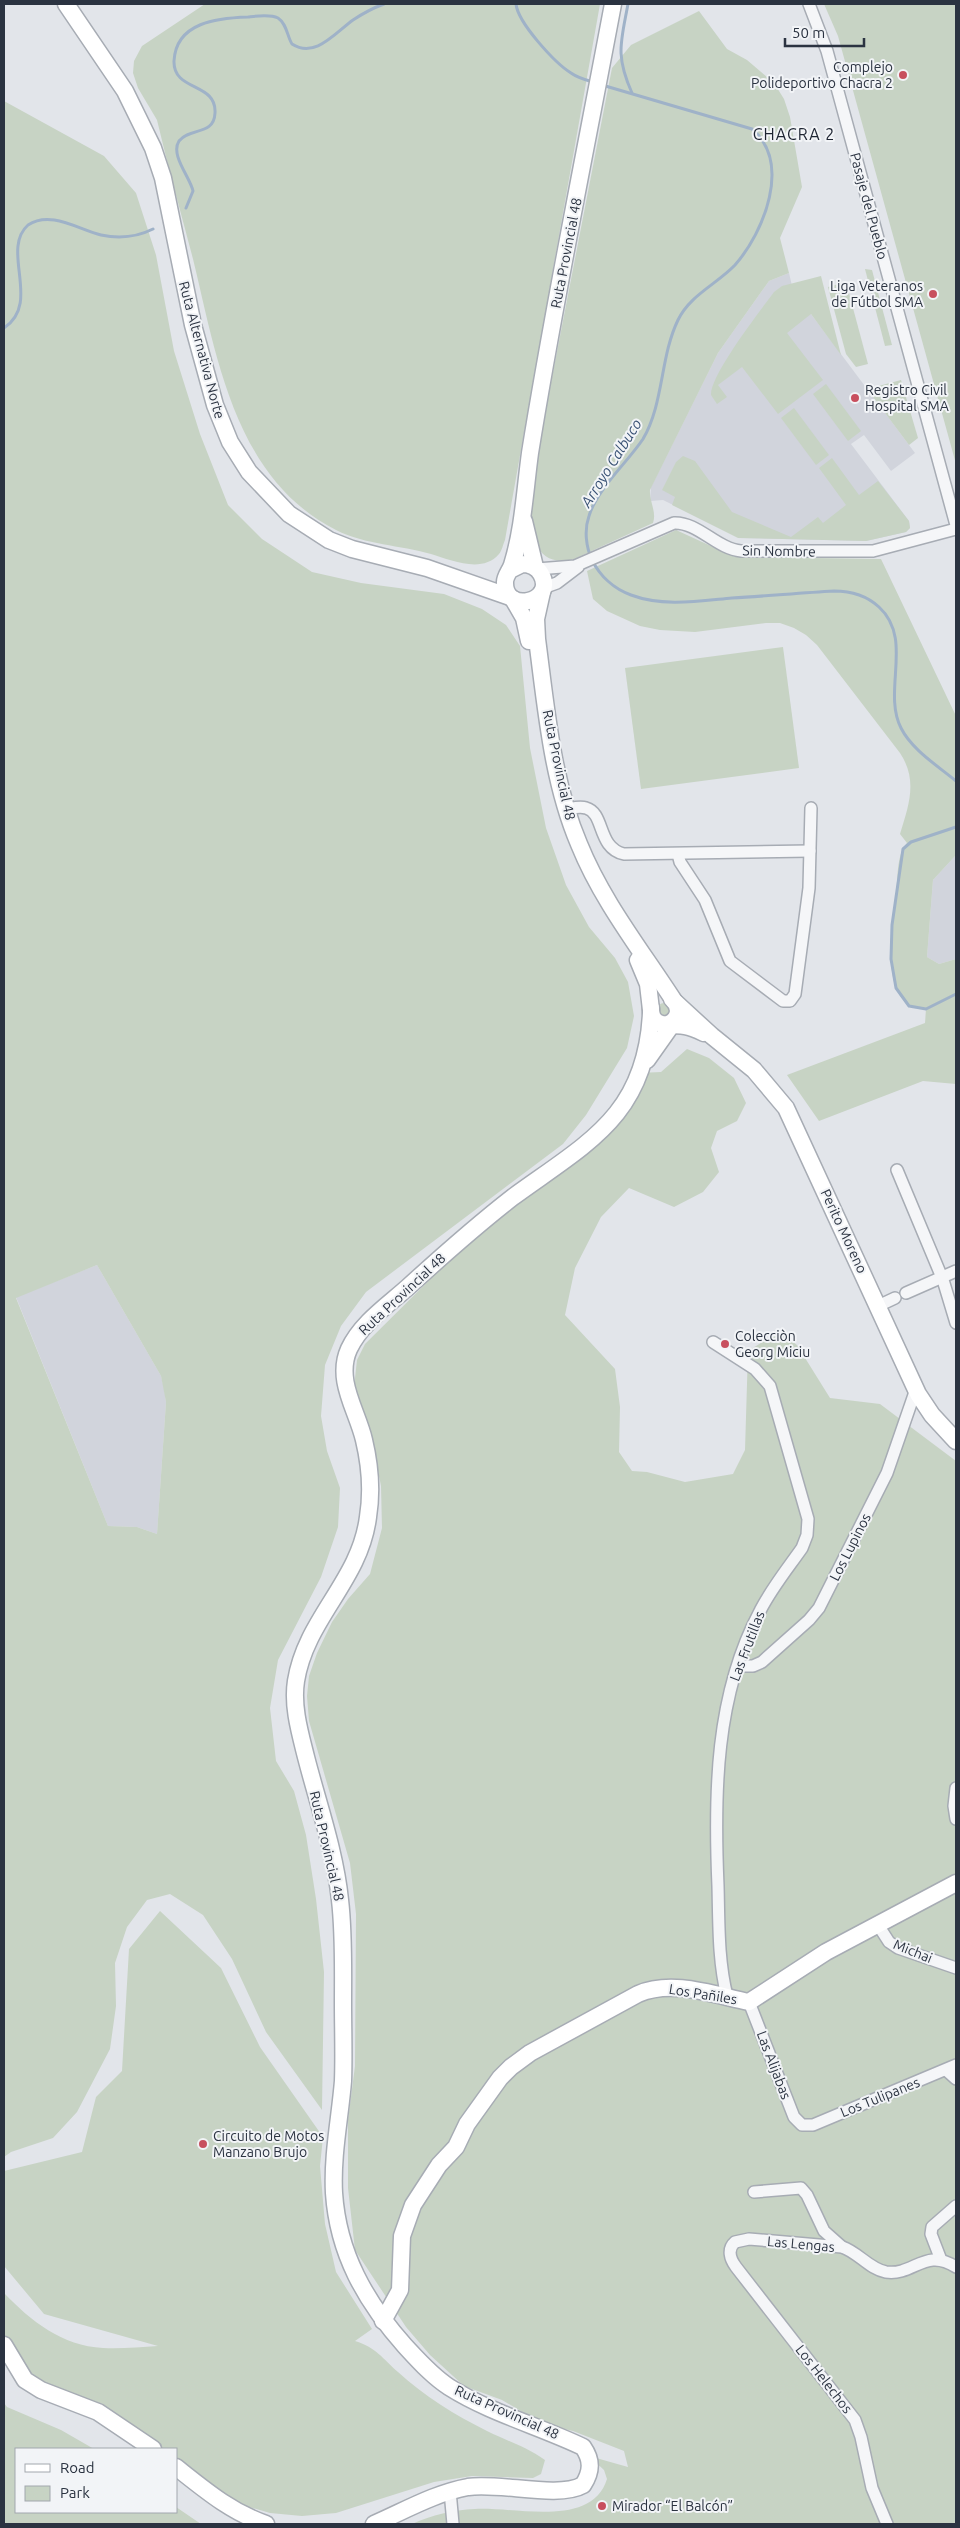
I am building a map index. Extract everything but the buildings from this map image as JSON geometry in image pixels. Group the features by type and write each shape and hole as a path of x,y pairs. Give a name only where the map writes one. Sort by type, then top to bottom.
{"main road":[{"name":"Ruta Alternativa Norte","path":"66,4 125,90 153,148 163,178 198,344 224,431 242,463 280,506 318,534 352,549 419,565 463,579 511,598"},
{"name":"Ruta Provincial 48","path":"614,4 541,384 523,497 505,584 511,598 521,611 526,625 549,766 563,810 571,844 589,882 644,973 651,1011 648,1040 639,1073"},
{"name":"Ruta Provincial 48","path":"374,2524 450,2491 486,2485 570,2490 582,2485 587,2478 590,2467 590,2456 583,2447 469,2398 446,2385 415,2357 383,2321 350,2266 338,2228 334,2162 343,2071 343,1952 340,1898 328,1840 302,1740 295,1700 295,1684 314,1627 355,1565 364,1543 368,1521 369,1460 363,1434 346,1386 345,1368 347,1353 368,1323 418,1278 510,1200 584,1147 600,1133 624,1104 639,1073 673,1014 598,884 563,810 536,639 537,612 543,579 536,568 528,544 523,497"},
{"path":"509,571 522,564 536,568"},
{"name":"Ruta Alternativa Norte","path":"463,579 492,580 509,571"},
{"path":"511,598 529,602 542,590"},
{"path":"661,997 668,997 673,1014 656,1022 651,1011 653,1003 661,997"},
{"name":"Perito Moreno","path":"673,1014 688,1026 712,1036 758,1074 786,1108 916,1390 928,1410 956,1441"},
{"name":"Los Pañiles","path":"383,2321 400,2290 402,2244 406,2221 417,2197 439,2164 456,2147 467,2124 500,2078 517,2062 638,1994 665,1988 727,1996 749,2002 826,1952 956,1883"},
{"path":"4,2345 25,2380 41,2390 98,2412 152,2448"},
{"path":"178,2469 222,2504 250,2519 266,2524"}],"street":[{"name":"Pasaje del Pueblo","path":"809,4 827,51 956,525"},
{"name":"Sin Nombre","path":"536,568 563,568 583,563 674,523 682,524 727,547 741,551 873,552 956,529"},
{"name":"Sin Nombre","path":"542,590 557,583 583,563"},
{"path":"563,810 584,808 592,812 606,843 619,853 673,854 810,851"},
{"path":"673,854 707,904 730,961 788,1002 793,1000 795,994 809,888 811,808"},
{"path":"897,1170 942,1277 956,1323"},
{"path":"878,1306 956,1271"},
{"name":"Las Frutillas","path":"713,1342 755,1369 770,1386 808,1519 804,1542 759,1612 738,1666 722,1724 717,1840 721,1966 727,1996"},
{"name":"Los Lupinos","path":"738,1666 753,1666 762,1662 809,1620 819,1608 887,1473 916,1390"},
{"path":"956,1788 954,1806 956,1819"},
{"name":"Michai","path":"878,1925 889,1942 898,1948 956,1968"},
{"name":"Las Alijabas","path":"749,2002 794,2117 802,2125"},
{"path":"951,2067 956,2080"},
{"name":"Los Tulipanes","path":"802,2125 813,2125 951,2067"},
{"path":"754,2192 801,2188 807,2195 824,2231 842,2247"},
{"path":"956,2206 932,2227 932,2234 941,2260 956,2267"},
{"name":"Las Lengas","path":"730,2250 735,2242 744,2239 842,2247 854,2252 873,2267 886,2272 901,2270 926,2260 941,2260"},
{"name":"Los Helechos","path":"730,2250 731,2259 736,2267 855,2420 861,2438 870,2483 887,2524"},
{"path":"450,2491 453,2524"}],"shaded area":[{"path":"789,273 793,290 915,453 891,471 864,435 851,444 909,521 910,528 906,532 866,541 740,538 663,500 650,501 651,487 718,353 769,281"},
{"path":"956,855 956,959 939,964 927,957 933,880"},
{"path":"97,1265 161,1376 164,1388 166,1402 157,1534 137,1527 108,1526 16,1297"}],"green space":[{"path":"205,4 600,4 505,540 500,553 492,560 484,563 466,564 419,551 359,539 336,530 302,508 274,480 253,448 236,412 222,375 157,120 138,88 133,73 134,61 142,46"},
{"path":"824,4 956,4 956,464 838,36"},
{"path":"699,11 727,49 747,60 774,83 784,99 790,117 802,187 780,238 789,273 769,281 718,353 650,490 654,515 653,523 574,559 560,561 549,558 540,551 535,541 531,529 530,491 612,68 631,45"},
{"path":"4,101 104,156 136,193 156,255 174,351 200,434 228,505 262,539 312,572 361,583 444,594 482,609 506,625 520,646 530,748 546,828 566,885 589,927 615,958 628,982 634,1016 627,1048 586,1115 563,1144 366,1292 341,1326 325,1365 321,1416 327,1451 340,1488 338,1527 321,1577 278,1660 270,1708 276,1761 294,1791 306,1835 316,1899 324,1972 322,2110 266,2032 232,1959 203,1915 170,1894 147,1900 127,1927 115,1963 116,2006 110,2049 77,2112 53,2138 11,2152 4,2157","holes":["97,1265 161,1376 166,1402 157,1534 137,1527 108,1526 16,1298"]},
{"path":"865,269 872,270 892,345 885,346"},
{"path":"821,276 841,355 811,314 787,333 823,380 778,414 742,367 718,385 727,397 717,404 711,395 718,373 774,292 782,286"},
{"path":"846,282 868,364 856,367 846,354 828,287"},
{"path":"901,380 918,438 909,445 867,389"},
{"path":"826,384 861,431 848,441 813,394"},
{"path":"794,408 829,455 816,465 781,418"},
{"path":"683,456 695,461 732,512 791,537 818,517 823,523 846,505 819,468 832,458 859,495 878,481 909,521 910,528 906,532 866,541 738,538 672,505 675,497 662,490 676,462"},
{"path":"676,530 735,557 881,559 956,716 956,855 933,880 927,957 939,964 956,959 956,1084 923,1081 819,1121 787,1075 925,1023 926,1009 910,1006 900,996 894,981 891,964 892,926 898,868 903,848 907,843 900,834 909,803 909,773 900,753 817,645 806,635 794,628 780,623 766,623 695,632 660,630 640,626 607,611 593,599 587,571"},
{"path":"783,647 799,768 641,789 625,668"},
{"path":"664,1003 669,1005 671,1010 669,1015 664,1017 659,1015 657,1010 659,1005"},
{"path":"687,1049 709,1058 734,1078 746,1103 737,1121 717,1131 711,1148 719,1172 703,1192 674,1207 629,1188 601,1217 575,1268 565,1315 615,1369 620,1407 619,1452 632,1471 647,1472 685,1482 733,1474 745,1450 748,1351 767,1339 782,1334 797,1345 830,1398 880,1404 956,1461 956,2524 412,2524 451,2512 475,2509 552,2512 570,2509 586,2504 599,2494 607,2479 604,2470 589,2456 628,2467 624,2451 573,2431 543,2424 502,2400 464,2386 430,2355 406,2327 355,2250 348,2188 348,2120 355,2066 356,1914 350,1863 309,1721 307,1696 309,1676 317,1653 332,1622 348,1599 370,1574 382,1528 381,1486 373,1445 354,1387 357,1360 365,1344 510,1200 635,1097 641,1088 639,1073 661,1072"},
{"name":"Circuito de Motos Manzano Brujo","path":"160,1911 221,1968 260,2047 323,2137 320,2166 325,2224 336,2272 372,2329 355,2341 374,2350 418,2389 452,2412 545,2460 541,2474 533,2478 472,2476 434,2482 336,2513 302,2516 270,2513 239,2504 178,2460 178,2448 163,2448 125,2421 30,2378 4,2351 4,2293 36,2322 61,2337 74,2342 103,2348 158,2346 44,2314 4,2266 4,2171 82,2152 96,2097 122,2071 129,1949"},
{"path":"4,2403 7,2407 61,2430 92,2448 15,2448 15,2513 178,2513 178,2508 201,2524 4,2524"}],"waterway":[{"path":"186,208 193,191 179,159 177,147 179,141 184,137 210,125 214,120 215,113 214,103 209,96 180,78 176,71 174,61 182,38 190,30 212,21 267,16 278,18 281,21 292,44 300,48 309,48 324,42 356,18 384,4"},
{"name":"Arroyo Calbuco","path":"516,4 518,12 530,32 547,52 571,73 579,78 593,82"},
{"path":"628,4 621,58 632,93"},
{"name":"Arroyo Calbuco","path":"602,85 752,129 764,143 770,160 772,178 764,216 756,235 746,251 728,272 689,304 678,320 672,334 659,395 650,425 643,439 605,486 593,506 589,516 586,538 588,550 595,566 613,586 631,595 656,601 694,602 834,591 852,593 869,599 879,607 889,620 895,634 894,698 901,728 918,750 956,781"},
{"path":"4,328 15,317 20,305 18,248 20,236 28,225 37,221 55,220 92,233 115,237 141,234 153,229"},
{"name":"Arroyo Calbuco","path":"956,827 911,842 903,849 892,925 891,959 896,988 909,1006 926,1009 956,994"}],"place":[{"name":"Complejo Polideportivo Chacra 2","path":"903,75"},
{"name":"Liga Veteranos de Fútbol SMA","path":"933,294"},
{"name":"Registro Civil Hospital SMA","path":"855,398"},
{"name":"Colecciòn Georg Miciu","path":"725,1344"},
{"name":"Circuito de Motos Manzano Brujo","path":"203,2144"},
{"name":"Mirador “El Balcón”","path":"602,2506"}],"district":[{"name":"CHACRA 2","path":"794,134"}]}
